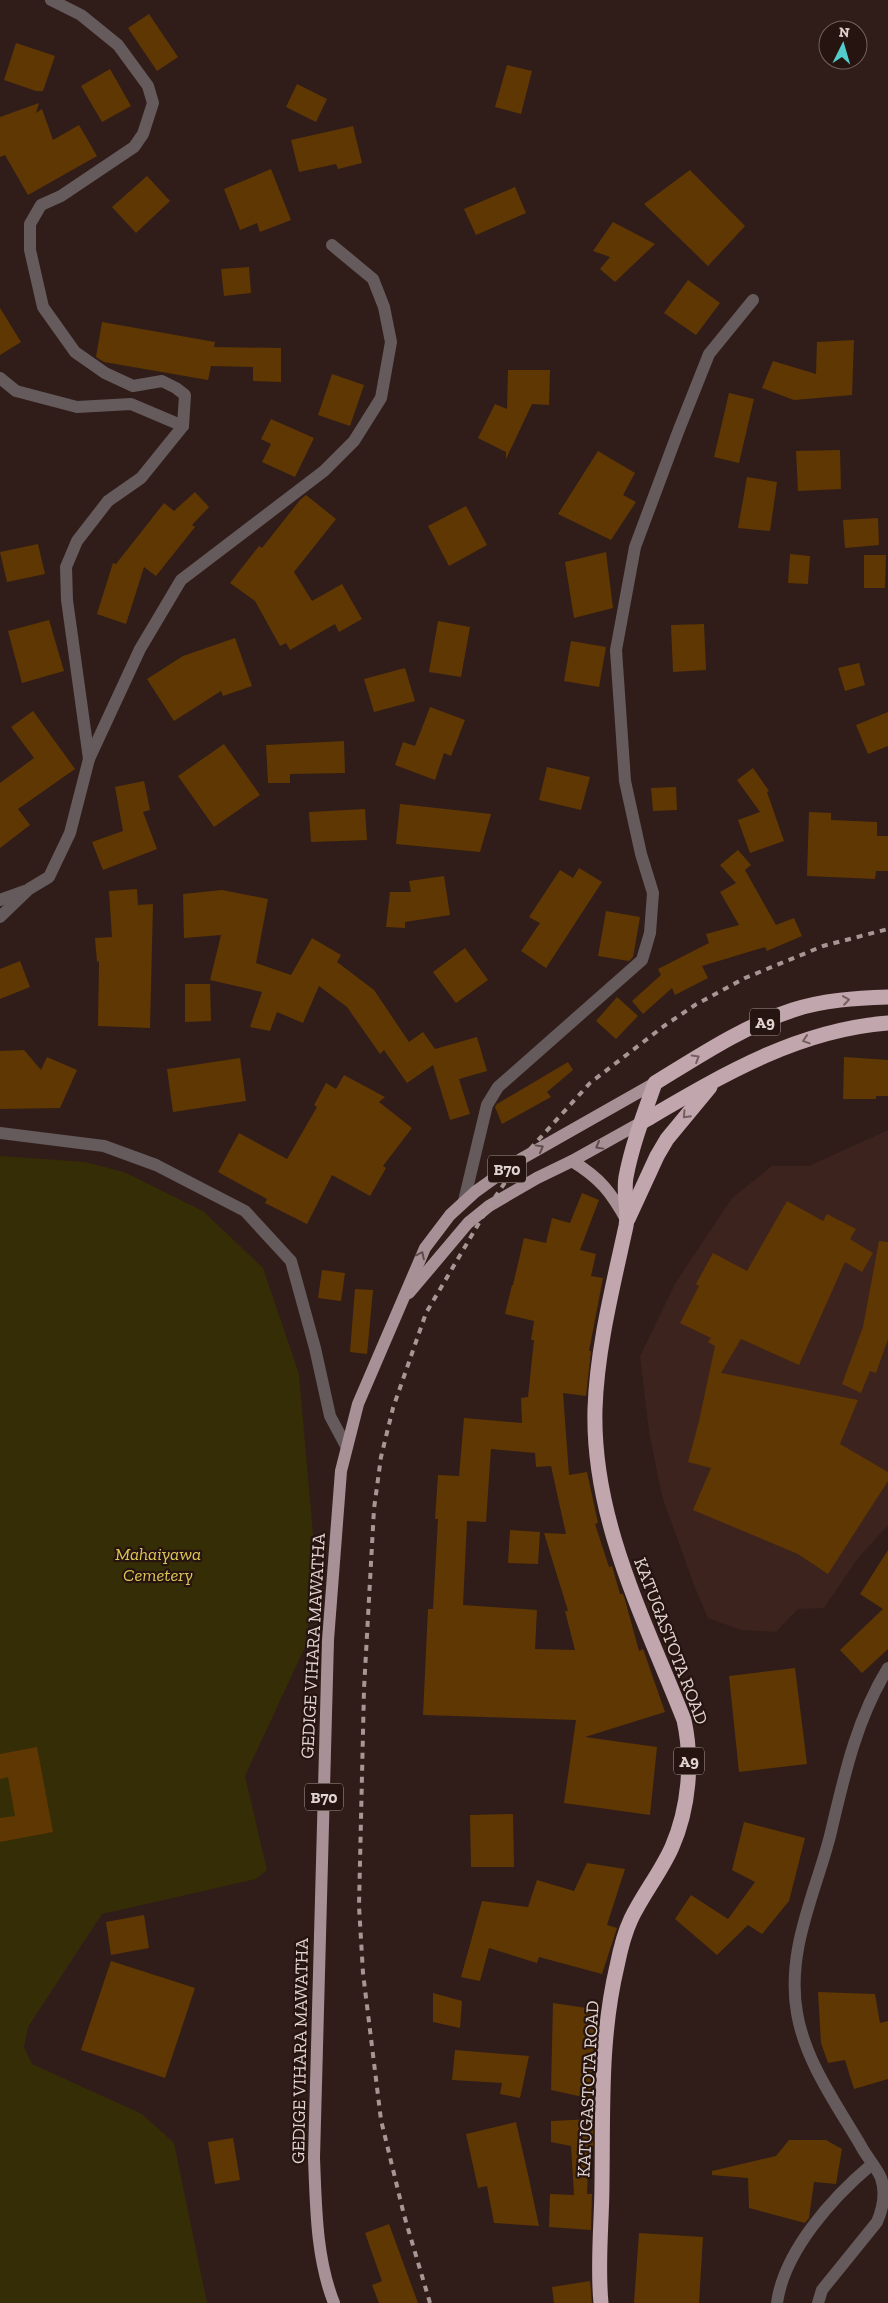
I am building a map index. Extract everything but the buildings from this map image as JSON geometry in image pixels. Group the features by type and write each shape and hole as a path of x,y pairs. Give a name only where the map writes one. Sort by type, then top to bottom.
{"highway":[{"name":"A9","path":"655,1083 729,1039 794,1010 860,998 888,997"},
{"name":"KATUGASTOTA ROAD","path":"627,1221 667,1138 718,1078 775,1051 804,1040 862,1026 888,1023"},
{"path":"642,1122 718,1078"},
{"name":"KATUGASTOTA ROAD","path":"601,2303 598,2262 602,2183 602,2131 606,2036 611,1999 621,1950 630,1920 672,1845 684,1804 689,1757 688,1738 684,1720 629,1585 616,1545 606,1509 599,1471 596,1436 598,1378 627,1221 626,1180 655,1083"}],"main road":[{"name":"GEDIGE VIHARA MAWATHA","path":"334,2303 325,2274 321,2250 316,2211 314,2158 328,1640 341,1472 346,1446 358,1404 425,1248 450,1215 464,1201 521,1159 655,1083"},
{"name":"GEDIGE VIHARA MAWATHA","path":"403,1301 468,1223 489,1206 642,1122"},
{"path":"572,1161 594,1175 608,1189 627,1221"}],"street":[{"path":"51,0 81,16 118,45 148,86 153,104 143,134 134,147 61,196 41,205 30,224 30,250 43,308 75,352 105,373 133,386 162,381 176,388 184,395 182,426 141,478 108,501 77,541 66,567 67,600 89,759"},
{"path":"0,917 30,890 49,877 70,833 89,759 140,649 181,580 324,471 354,441 381,398 391,342 384,307 373,279 332,245"},
{"path":"464,1201 487,1105 498,1087 642,960 650,933 653,893 641,854 625,781 616,650 636,547 678,432 709,354 753,300"},
{"path":"0,378 16,391 77,406 131,404 182,426"},
{"path":"0,900 30,890"},
{"path":"0,1133 104,1146 156,1165 244,1211 291,1261 315,1348 330,1416 346,1446"},
{"path":"818,2303 822,2290 877,2222 882,2211 882,2186 880,2176 871,2165 813,2061 797,2014 795,1991 798,1950 802,1930 830,1836 850,1751 886,1674"},
{"path":"777,2303 784,2276 805,2238 838,2196 871,2165"}],"shaded area":[{"path":"888,1130 888,1525 858,1558 824,1608 798,1609 776,1632 741,1630 708,1618 694,1585 662,1496 649,1432 640,1356 676,1282 732,1198 772,1166 809,1166"}],"green space":[{"name":"Mahaiyawa Cemetery","path":"0,1156 85,1162 124,1172 203,1211 263,1268 299,1374 316,1569 305,1647 245,1776 267,1870 256,1879 102,1914 28,2027 24,2047 32,2064 142,2114 174,2143 207,2303 0,2303"}],"railway":[{"path":"430,2303 404,2215 381,2120 363,1973 359,1906 364,1689 374,1509 381,1457 393,1408 426,1313 489,1206 521,1159 590,1083 664,1026 695,1005 745,978 823,946 888,929"}]}
